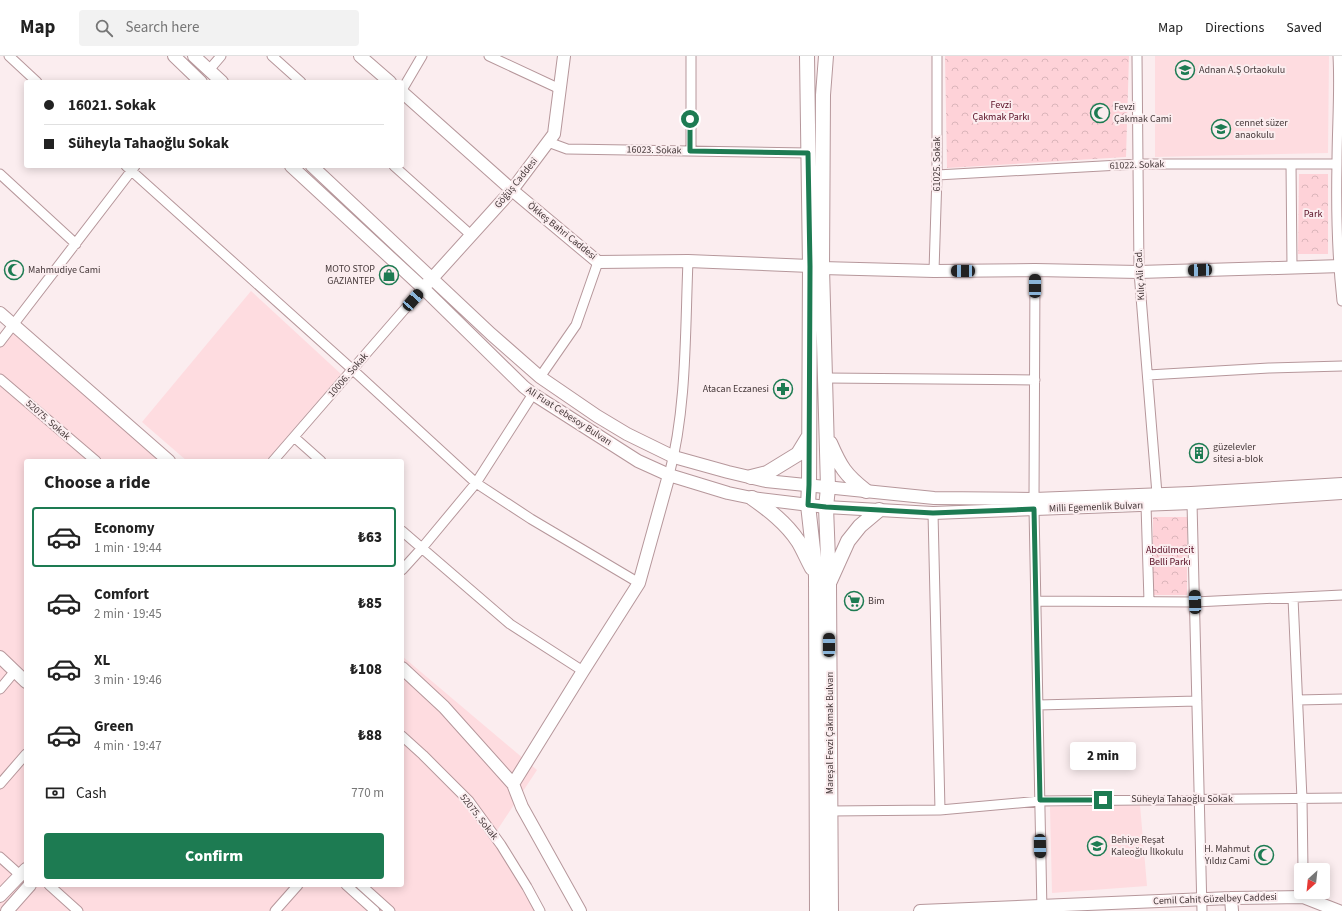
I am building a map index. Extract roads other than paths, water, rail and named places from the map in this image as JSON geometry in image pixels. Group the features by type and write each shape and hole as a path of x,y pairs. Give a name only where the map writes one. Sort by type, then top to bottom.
{"main road":[{"path":"174,56 197,80"},
{"path":"194,56 220,80"},
{"path":"360,56 388,80"},
{"name":"Göğüş Caddesi","path":"423,288 512,190 554,134 564,56"},
{"path":"807,56 808,153 816,267"},
{"path":"817,911 816,576 808,505 816,267 826,56"},
{"name":"Ökkeş Bahri Caddesi","path":"404,93 512,190 598,262 688,261 934,271 1035,270 1139,272 1340,266"},
{"name":"Ali Fuat Cebesoy Bulvarı","path":"293,168 423,288 514,378 534,394 638,461 669,475 728,493 752,498 826,507"},
{"name":"Milli Egemenlik Bulvarı","path":"314,168 491,334 540,377 615,427 674,457 766,481 934,498 1034,504 1146,505 1342,493"},
{"name":"Mareşal Fevzi Çakmak Bulvarı","path":"816,267 826,378 828,488 826,507 829,584 830,911"},
{"path":"0,313 167,459"},
{"path":"751,477 767,473 798,454 810,435"},
{"path":"827,437 842,469 853,481 866,491"},
{"path":"513,784 639,583 669,475"},
{"name":"Milli Egemenlik Bulvarı","path":"826,507 933,513 1158,494 1342,484"},
{"path":"752,498 773,514 797,540 816,576"},
{"path":"829,584 848,540 860,526 879,510"},
{"path":"0,656 24,680"},
{"path":"404,670 444,707 513,784 522,806 580,911"},
{"path":"0,896 23,872"},
{"path":"13,909 29,887"},
{"name":"Cemil Cahit Güzelbey Caddesi","path":"920,911 1202,905 1231,898 1294,895"},
{"path":"1231,898 1232,911"},
{"name":"Cemil Cahit Güzelbey Caddesi","path":"1312,899 1339,911"}],"street":[{"path":"9,56 35,80"},
{"path":"209,70 221,56"},
{"path":"272,56 299,80"},
{"path":"404,88 422,56"},
{"path":"489,56 560,89"},
{"path":"690,151 691,56"},
{"name":"61025. Sokak","path":"934,271 937,175 937,56"},
{"name":"Kılıç Ali Cad.","path":"1137,56 1139,272 1158,494"},
{"path":"1338,56 1339,78 1337,164 1342,301"},
{"name":"16023. Sokak","path":"548,142 568,149 808,153"},
{"name":"61022. Sokak","path":"937,175 1138,164 1337,164"},
{"path":"1291,164 1292,267"},
{"path":"0,342 76,244 131,168 476,483 531,519 639,583"},
{"path":"396,168 471,235"},
{"path":"0,174 76,244"},
{"path":"669,475 674,457 683,387 688,261"},
{"path":"540,377 576,325 598,262"},
{"path":"1035,270 1034,504 1042,908"},
{"name":"10006. Sokak","path":"276,459 423,288"},
{"path":"1148,375 1269,368 1342,366"},
{"path":"826,378 1035,380"},
{"name":"52075. Sokak","path":"0,379 94,459"},
{"path":"404,568 476,483 534,394"},
{"path":"294,437 319,459"},
{"path":"1192,503 1202,905"},
{"path":"1146,505 1149,601"},
{"path":"933,513 940,810"},
{"path":"404,533 510,624 583,671"},
{"path":"1036,601 1195,602 1342,595"},
{"path":"1293,598 1302,799 1303,863"},
{"path":"0,689 15,671"},
{"path":"1298,700 1342,699"},
{"path":"1038,705 1197,701"},
{"name":"52075. Sokak","path":"404,738 469,801 501,845 540,911"},
{"path":"0,784 24,756"},
{"name":"Süheyla Tahaoğlu Sokak","path":"830,811 940,810 1040,800 1342,798"},
{"path":"0,857 23,872"},
{"path":"51,887 78,911"},
{"path":"275,911 296,887"},
{"path":"348,887 375,911"},
{"path":"363,887 390,911"}],"place":[{"name":"Adnan A.Ş Ortaokulu","path":"1185,70"},
{"name":"Fevzi Çakmak Cami","path":"1100,113"},
{"name":"cennet süzer anaokulu","path":"1221,129"},
{"name":"Mahmudiye Cami","path":"14,270"},
{"name":"MOTO STOP GAZIANTEP","path":"389,275"},
{"name":"Atacan Eczanesi","path":"783,389"},
{"name":"güzelevler sitesi a-blok","path":"1199,453"},
{"name":"Bim","path":"854,601"},
{"name":"Behiye Reşat Kaleoğlu İlkokulu","path":"1097,846"},
{"name":"H. Mahmut Yıldız Cami","path":"1264,855"}],"park label":[{"name":"Fevzi Çakmak Parkı","path":"1001,110"},
{"name":"Park","path":"1313,214"},
{"name":"Abdülmecit Belli Parkı","path":"1170,556"}]}
